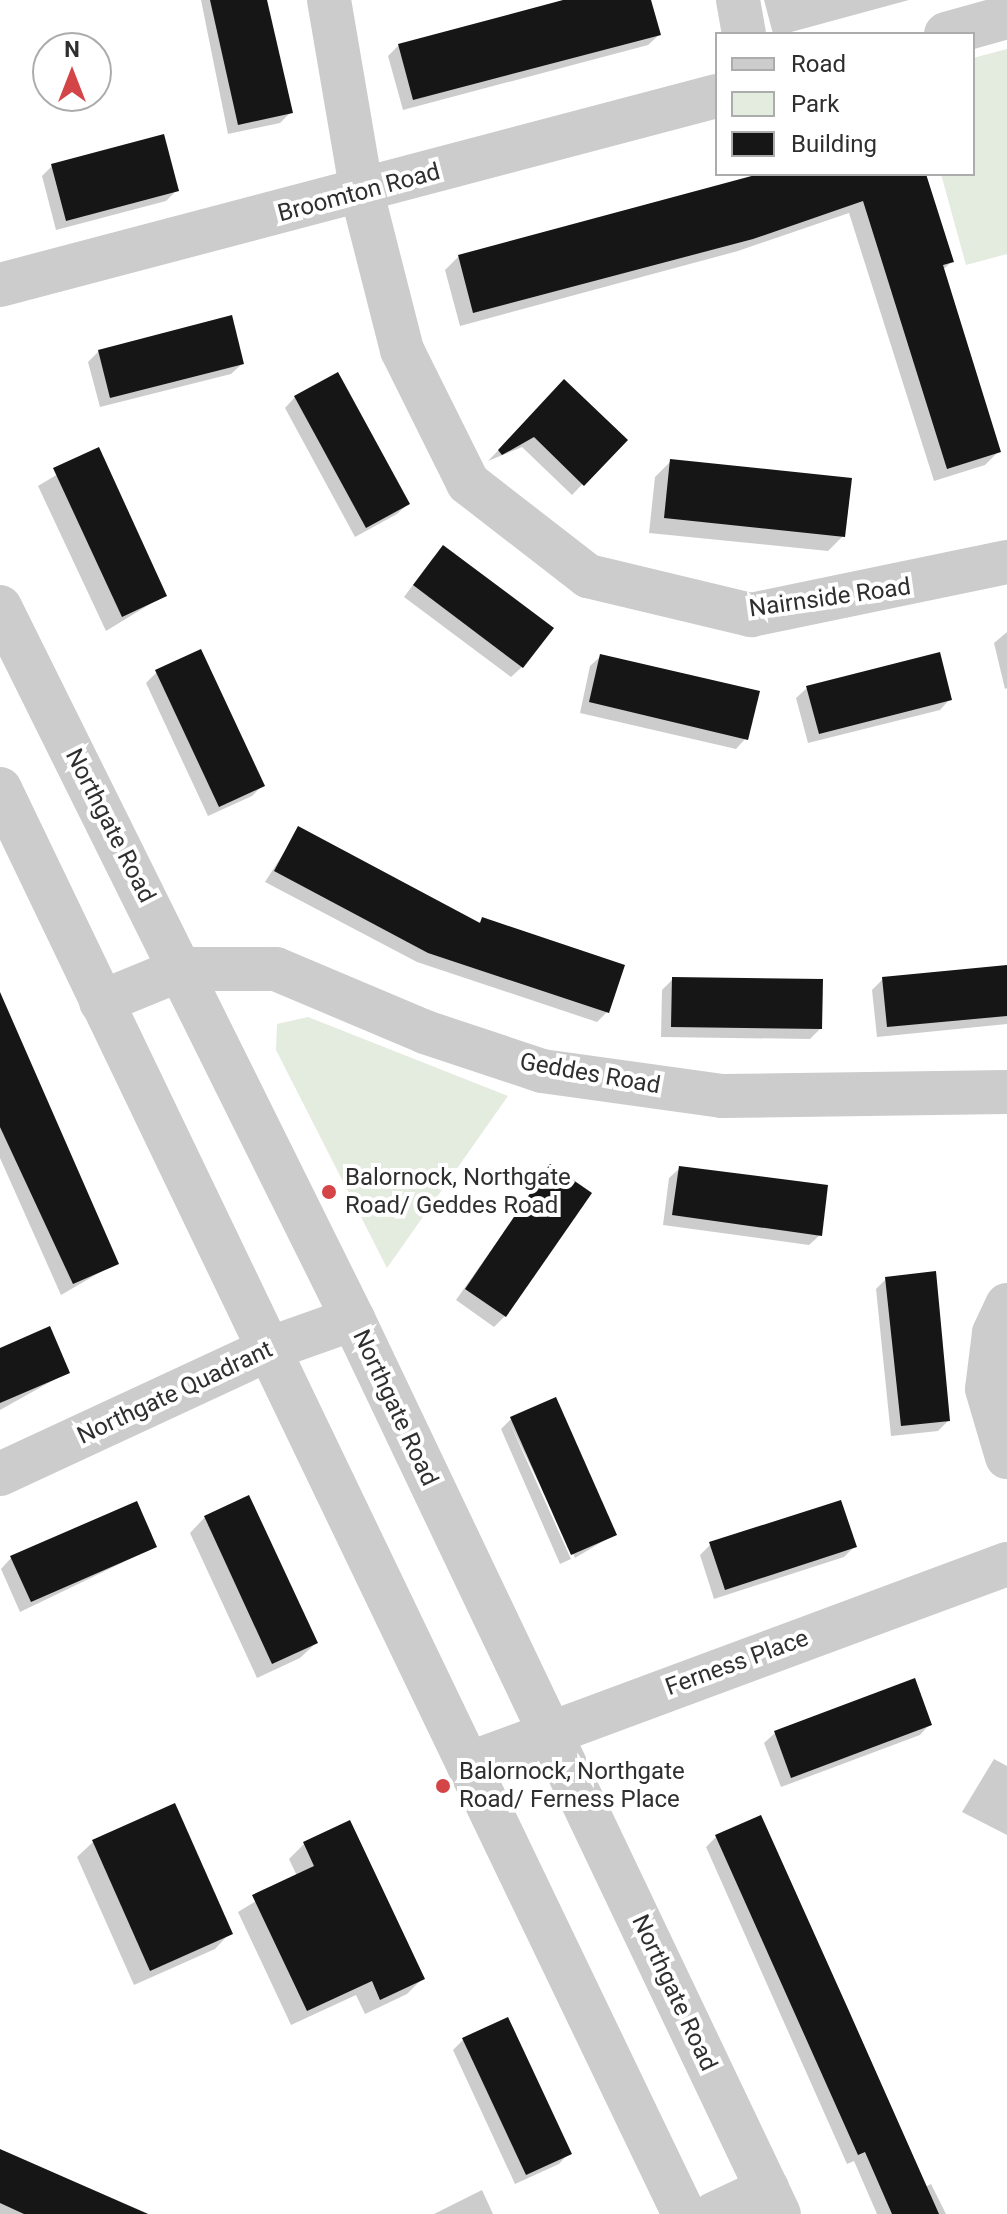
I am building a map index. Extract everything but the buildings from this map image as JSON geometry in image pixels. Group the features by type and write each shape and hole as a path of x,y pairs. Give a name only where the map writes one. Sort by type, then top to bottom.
{"street":[{"name":"Nairnside Road","path":"329,0 362,193 402,350 468,483 588,576 751,615 1007,562"},
{"path":"738,0 744,32"},
{"path":"953,32 1007,17"},
{"name":"Broomton Road","path":"0,285 362,193 715,97"},
{"name":"Northgate Road","path":"0,607 353,1319 773,2201"},
{"path":"0,789 271,1348 684,2214"},
{"name":"Geddes Road","path":"101,1002 182,969 276,969 425,1032 542,1071 722,1096 1007,1092"},
{"path":"1007,1305 994,1333 987,1389 1007,1457"},
{"name":"Northgate Quadrant","path":"0,1474 271,1348 353,1319"},
{"name":"Ferness Place","path":"468,1764 1007,1564"},
{"path":"714,2214 773,2201"}],"green space":[{"path":"1007,49 1007,254 966,265 942,176 975,176 975,57"},
{"path":"308,1017 508,1096 387,1268 276,1050 277,1024"}],"place":[{"name":"Balornock, Northgate Road/ Geddes Road","path":"329,1192"},
{"name":"Balornock, Northgate Road/ Ferness Place","path":"443,1786"}]}
